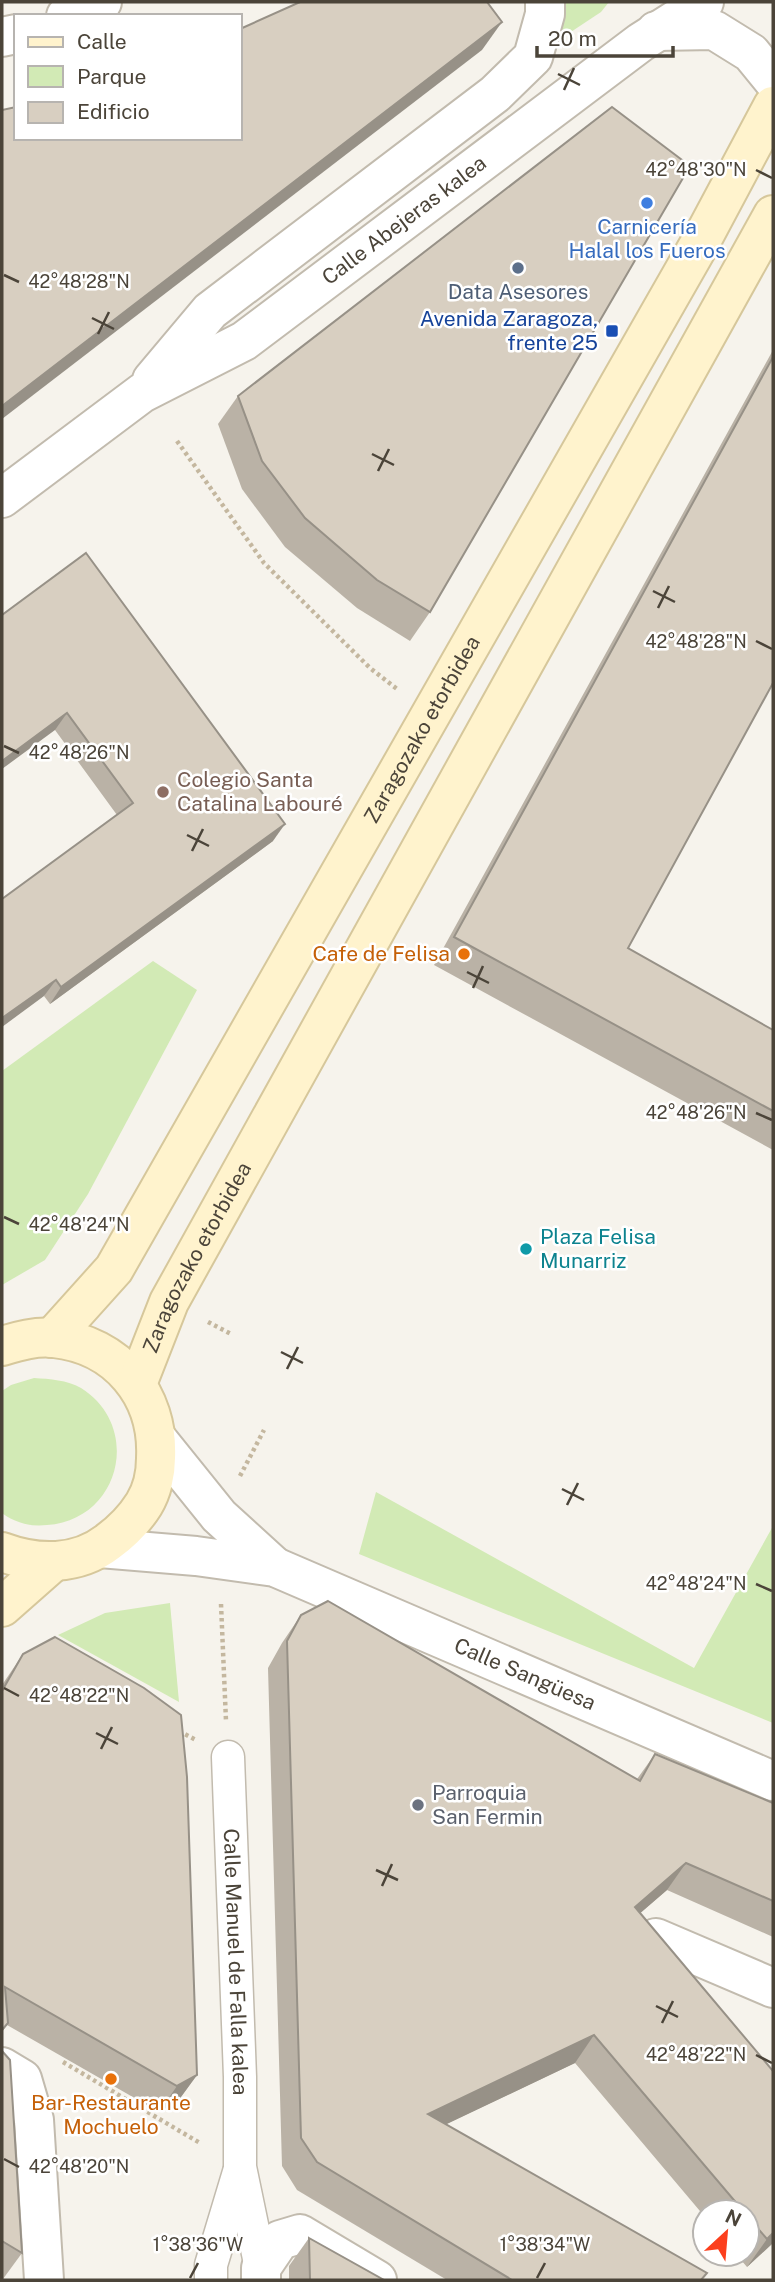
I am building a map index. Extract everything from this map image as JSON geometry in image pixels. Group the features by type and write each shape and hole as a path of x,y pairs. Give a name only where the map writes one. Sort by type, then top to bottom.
{"main road":[{"name":"Zaragozako etorbidea","path":"52,1338 114,1269 700,243 773,106"},
{"name":"Zaragozako etorbidea","path":"137,1384 169,1302 773,215"},
{"path":"2,1346 26,1339 52,1338 76,1342 100,1352 120,1366 137,1384 150,1410 157,1439 156,1471 145,1502 126,1528 100,1548 78,1557 53,1562 22,1560 2,1552"},
{"path":"2,1607 53,1562"}],"street":[{"path":"71,14 102,2"},
{"name":"Calle Abejeras kalea","path":"142,393 210,311 495,94 533,57 545,14 545,2"},
{"name":"Calle Abejeras kalea","path":"2,498 142,393 244,341 656,31 704,2"},
{"path":"656,31 714,30 751,53 773,79"},
{"name":"Calle Sangüesa","path":"157,1439 219,1516 275,1567"},
{"name":"Calle Sangüesa","path":"100,1548 197,1556 275,1567 773,1781"},
{"name":"Calle Manuel de Falla kalea","path":"228,1757 240,2077 240,2167 261,2274"},
{"path":"656,1938 773,1988"},
{"path":"12,2073 34,2120 44,2280"},
{"name":"Calle Manuel de Falla kalea","path":"211,2280 211,2265 240,2167"},
{"path":"261,2274 280,2240 300,2234 377,2280"}],"path":[{"path":"177,441 264,563 370,668 406,696"},
{"path":"208,1322 231,1334"},
{"path":"239,1478 264,1430"},
{"path":"221,1602 228,1757"},
{"path":"171,1726 228,1757"},
{"path":"53,2056 240,2167"}],"green space":[{"path":"540,2 609,2 601,12 533,57"},
{"path":"153,961 197,990 88,1194 45,1260 2,1285 2,1071"},
{"path":"34,1378 52,1379 81,1388 100,1405 112,1425 117,1447 115,1469 106,1490 92,1507 72,1519 47,1525 29,1525 2,1513 2,1391 11,1385"},
{"path":"376,1492 694,1668 773,1526 773,1723 359,1554"},
{"path":"170,1603 179,1702 58,1635 105,1613"}],"building":[{"path":"300,2 487,2 502,22 2,406 2,110 14,107 14,140 242,140 242,28"},
{"path":"612,107 690,166 430,612 377,580 305,518 262,461 238,396"},
{"path":"773,357 773,683 628,948 773,1030 773,1111 454,937"},
{"path":"86,553 285,824 61,987 56,980 2,1018 2,899 133,803 67,713 2,761 2,615"},
{"path":"328,1601 640,1781 655,1754 773,1803 773,1901 686,1863 635,1907 773,2071 773,2233 767,2239 761,2232 761,2198 732,2198 594,2035 428,2114 691,2264 691,2268 698,2268 707,2273 701,2280 512,2280 317,2162 301,2138 287,1641 301,1615"},
{"path":"55,1637 144,1688 181,1715 187,1777 197,2075 177,2086 5,1987 8,2023 2,2030 2,1691 23,1654"},
{"path":"2,2051 10,2060 22,2253 2,2241"},
{"path":"309,2238 384,2280 310,2280"}],"place":[{"name":"Carnicería Halal los Fueros","path":"647,203"},
{"name":"Data Asesores","path":"518,268"},
{"name":"Avenida Zaragoza, frente 25","path":"612,331"},
{"name":"Colegio Santa Catalina Labouré","path":"163,792"},
{"name":"Cafe de Felisa","path":"464,954"},
{"name":"Plaza Felisa Munarriz","path":"526,1249"},
{"name":"Parroquia San Fermin","path":"418,1805"},
{"name":"Bar-Restaurante Mochuelo","path":"111,2079"}]}
